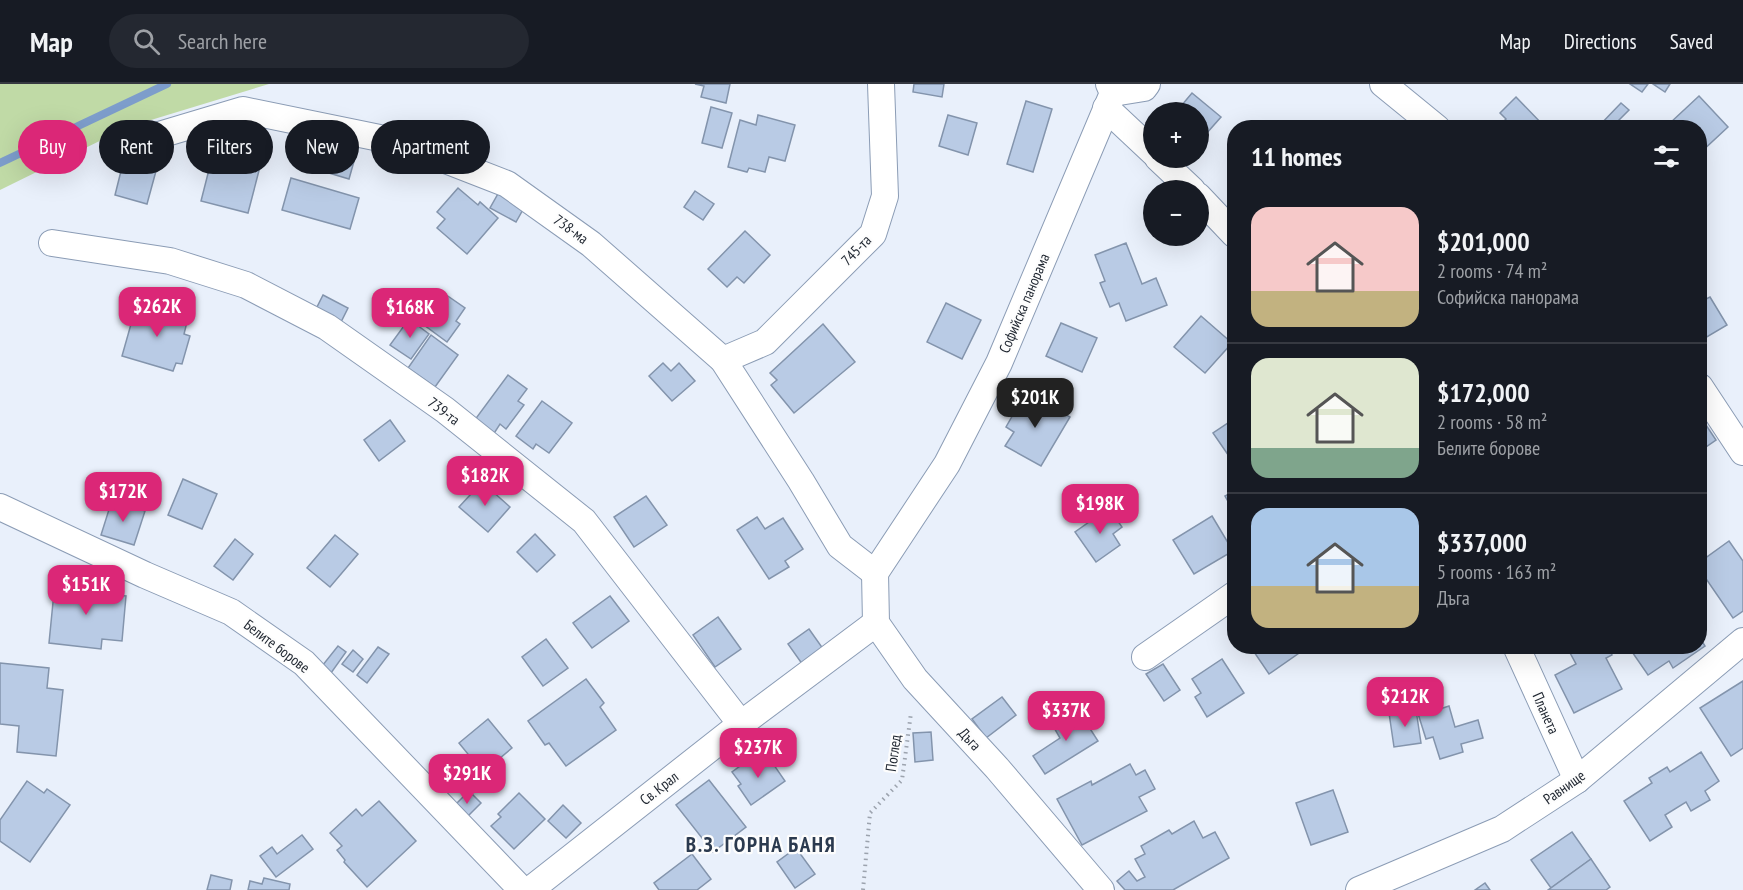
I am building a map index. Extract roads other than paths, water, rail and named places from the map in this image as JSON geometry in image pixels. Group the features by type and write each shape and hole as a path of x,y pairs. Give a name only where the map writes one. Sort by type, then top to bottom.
{"street":[{"name":"745-та","path":"723,360 765,342 873,234 885,196 881,84"},
{"path":"1143,139 1109,95 1144,88 1147,84"},
{"path":"1383,84 1427,120"},
{"name":"Софийска панорама","path":"875,573 947,464 999,363 1109,95"},
{"name":"738-ма","path":"174,131 243,110 399,142 507,184 591,243 723,360 840,546 875,573"},
{"path":"1169,168 1181,180"},
{"path":"1209,208 1227,227"},
{"name":"739-та","path":"52,243 181,265 246,285 327,327 445,410 584,521 741,724"},
{"path":"1707,398 1743,452"},
{"name":"Белите борове","path":"0,507 165,584 231,612 304,663 522,890"},
{"path":"875,573 876,623"},
{"path":"1145,657 1227,600"},
{"name":"Св. Крал","path":"530,890 741,724 876,623"},
{"name":"Дъга","path":"876,623 915,679 997,768 1101,890"},
{"name":"Равнище","path":"1359,890 1502,829 1577,780 1743,641"},
{"name":"Планета","path":"1520,654 1577,780"}],"waterway":[{"path":"0,163 167,84"}],"district":[{"name":"В.З. ГОРНА БАНЯ","path":"761,844"}]}
